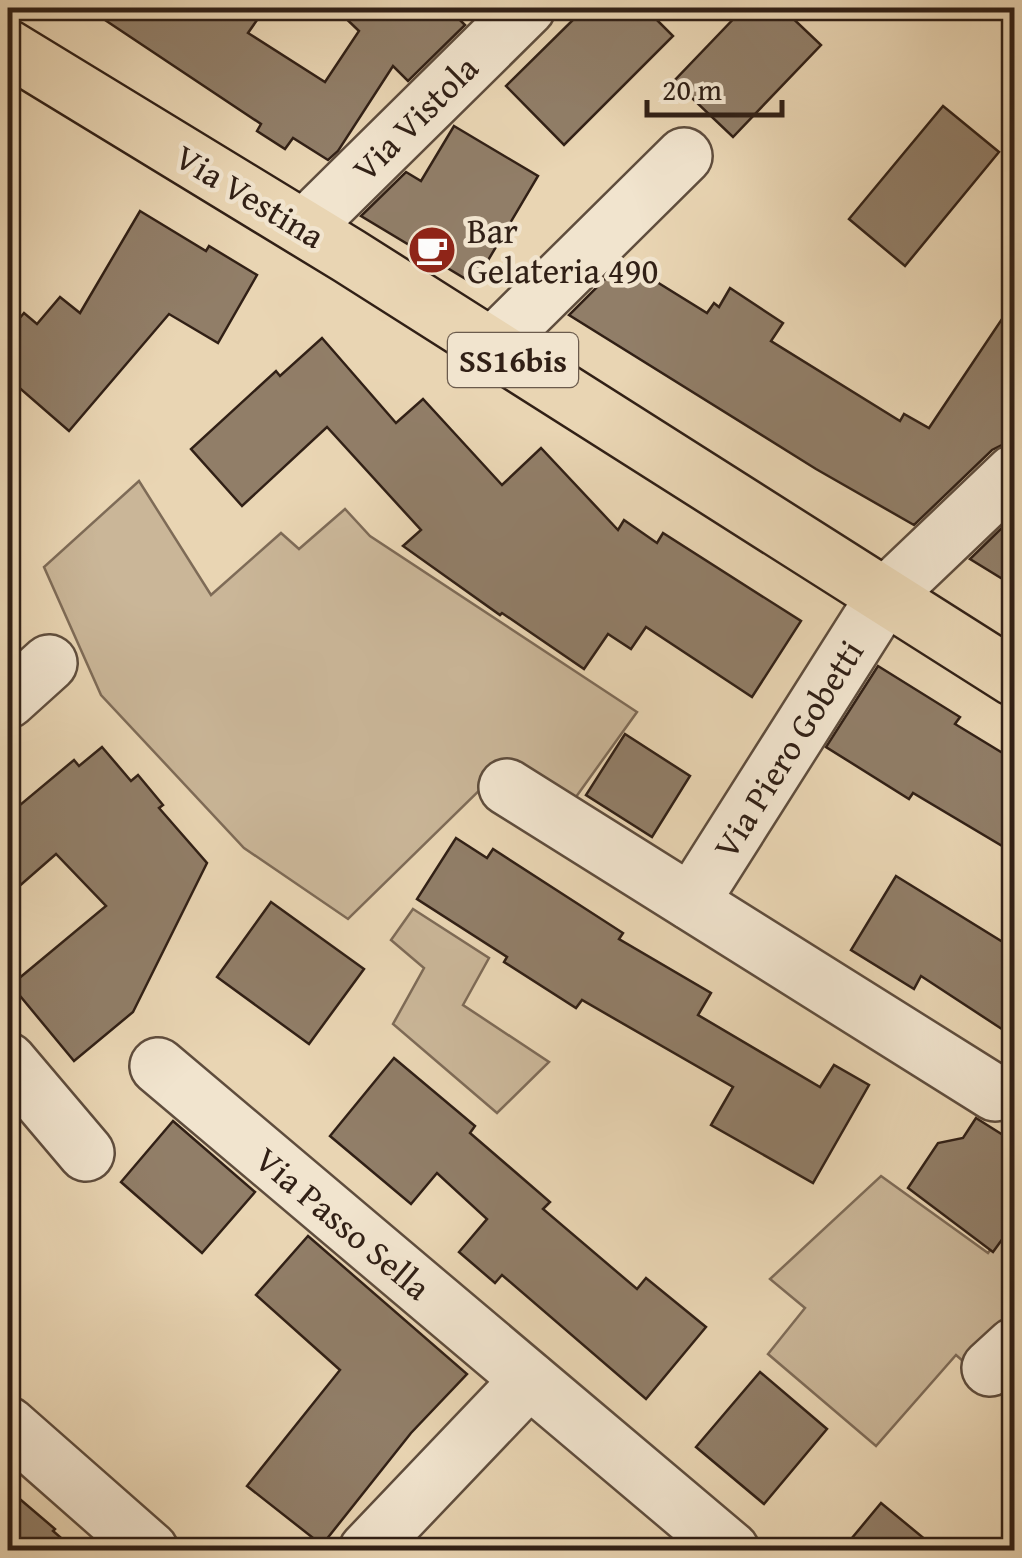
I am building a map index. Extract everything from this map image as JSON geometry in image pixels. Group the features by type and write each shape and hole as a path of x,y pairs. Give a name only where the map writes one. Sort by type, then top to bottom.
{"main road":[{"name":"Via Vestina","path":"8,48 304,228 1014,678"}],"street":[{"name":"Via Vistola","path":"304,228 527,8"},
{"path":"492,347 684,156"},
{"path":"885,596 1014,473"},
{"name":"Via Piero Gobetti","path":"691,902 885,596"},
{"path":"8,700 49,664"},
{"path":"507,787 996,1093"},
{"path":"8,1061 86,1153"},
{"name":"Via Passo Sella","path":"158,1066 731,1550"},
{"path":"367,1550 529,1380"},
{"path":"8,1425 150,1550"}],"shaded area":[{"path":"139,481 211,595 281,533 299,549 345,509 370,536 637,712 563,815 499,771 348,919 244,848 101,695 44,567"},
{"path":"413,909 489,958 463,1005 549,1062 497,1113 393,1024 424,968 391,940"},
{"path":"881,1176 988,1253 1014,1218 1014,1330 971,1368 956,1355 876,1446 768,1354 805,1308 770,1279"}],"building":[{"path":"87,8 238,8 257,20 248,33 325,82 359,31 335,8 448,8 465,25 408,81 393,66 338,151 328,160 293,138 285,149 257,131 261,124"},
{"path":"585,8 645,8 673,36 564,145 506,86"},
{"path":"744,8 782,8 821,45 733,137 674,81"},
{"path":"943,106 999,152 905,266 849,219"},
{"path":"454,126 538,176 474,284 361,216 406,172 421,181"},
{"path":"140,211 206,251 209,246 257,275 218,343 169,314 69,431 8,378 8,332 24,313 37,324 60,297 80,313"},
{"path":"623,261 707,313 714,303 719,307 730,288 783,323 771,341 900,421 904,414 929,428 1014,301 1014,443 992,450 914,525 816,469 569,315"},
{"path":"322,338 396,423 423,399 502,485 541,448 618,530 624,520 657,543 663,533 801,621 752,697 646,627 631,649 608,634 584,669 403,546 421,530 327,427 242,506 191,449 276,371 280,376"},
{"path":"1014,516 1014,586 970,559"},
{"path":"878,666 960,717 955,724 1014,760 1014,853 913,793 909,799 826,747"},
{"path":"625,734 690,776 652,837 586,795"},
{"path":"102,747 131,781 138,775 163,805 159,808 207,863 133,1012 74,1061 11,985 106,906 56,854 8,896 8,815 74,760 79,766"},
{"path":"456,838 487,858 493,849 623,933 619,939 711,993 698,1015 820,1087 834,1065 869,1085 813,1183 711,1125 733,1087 582,1000 576,1008 504,962 507,957 417,899"},
{"path":"896,876 1014,949 1014,1037 921,976 914,989 851,950"},
{"path":"271,902 364,969 309,1044 217,977"},
{"path":"394,1058 475,1126 470,1133 550,1202 543,1209 637,1289 646,1278 706,1327 646,1399 502,1275 495,1283 459,1252 487,1219 437,1173 411,1204 330,1136"},
{"path":"976,1118 1014,1142 1014,1223 993,1252 908,1188 938,1143 963,1138"},
{"path":"173,1121 255,1192 202,1253 121,1182"},
{"path":"308,1236 467,1374 411,1433 322,1545 247,1486 340,1370 256,1295"},
{"path":"760,1372 827,1429 764,1504 696,1447"},
{"path":"8,1489 55,1529 75,1550 8,1550"},
{"path":"881,1503 938,1550 842,1550"}],"place":[{"name":"Bar Gelateria 490","path":"432,250"}]}
